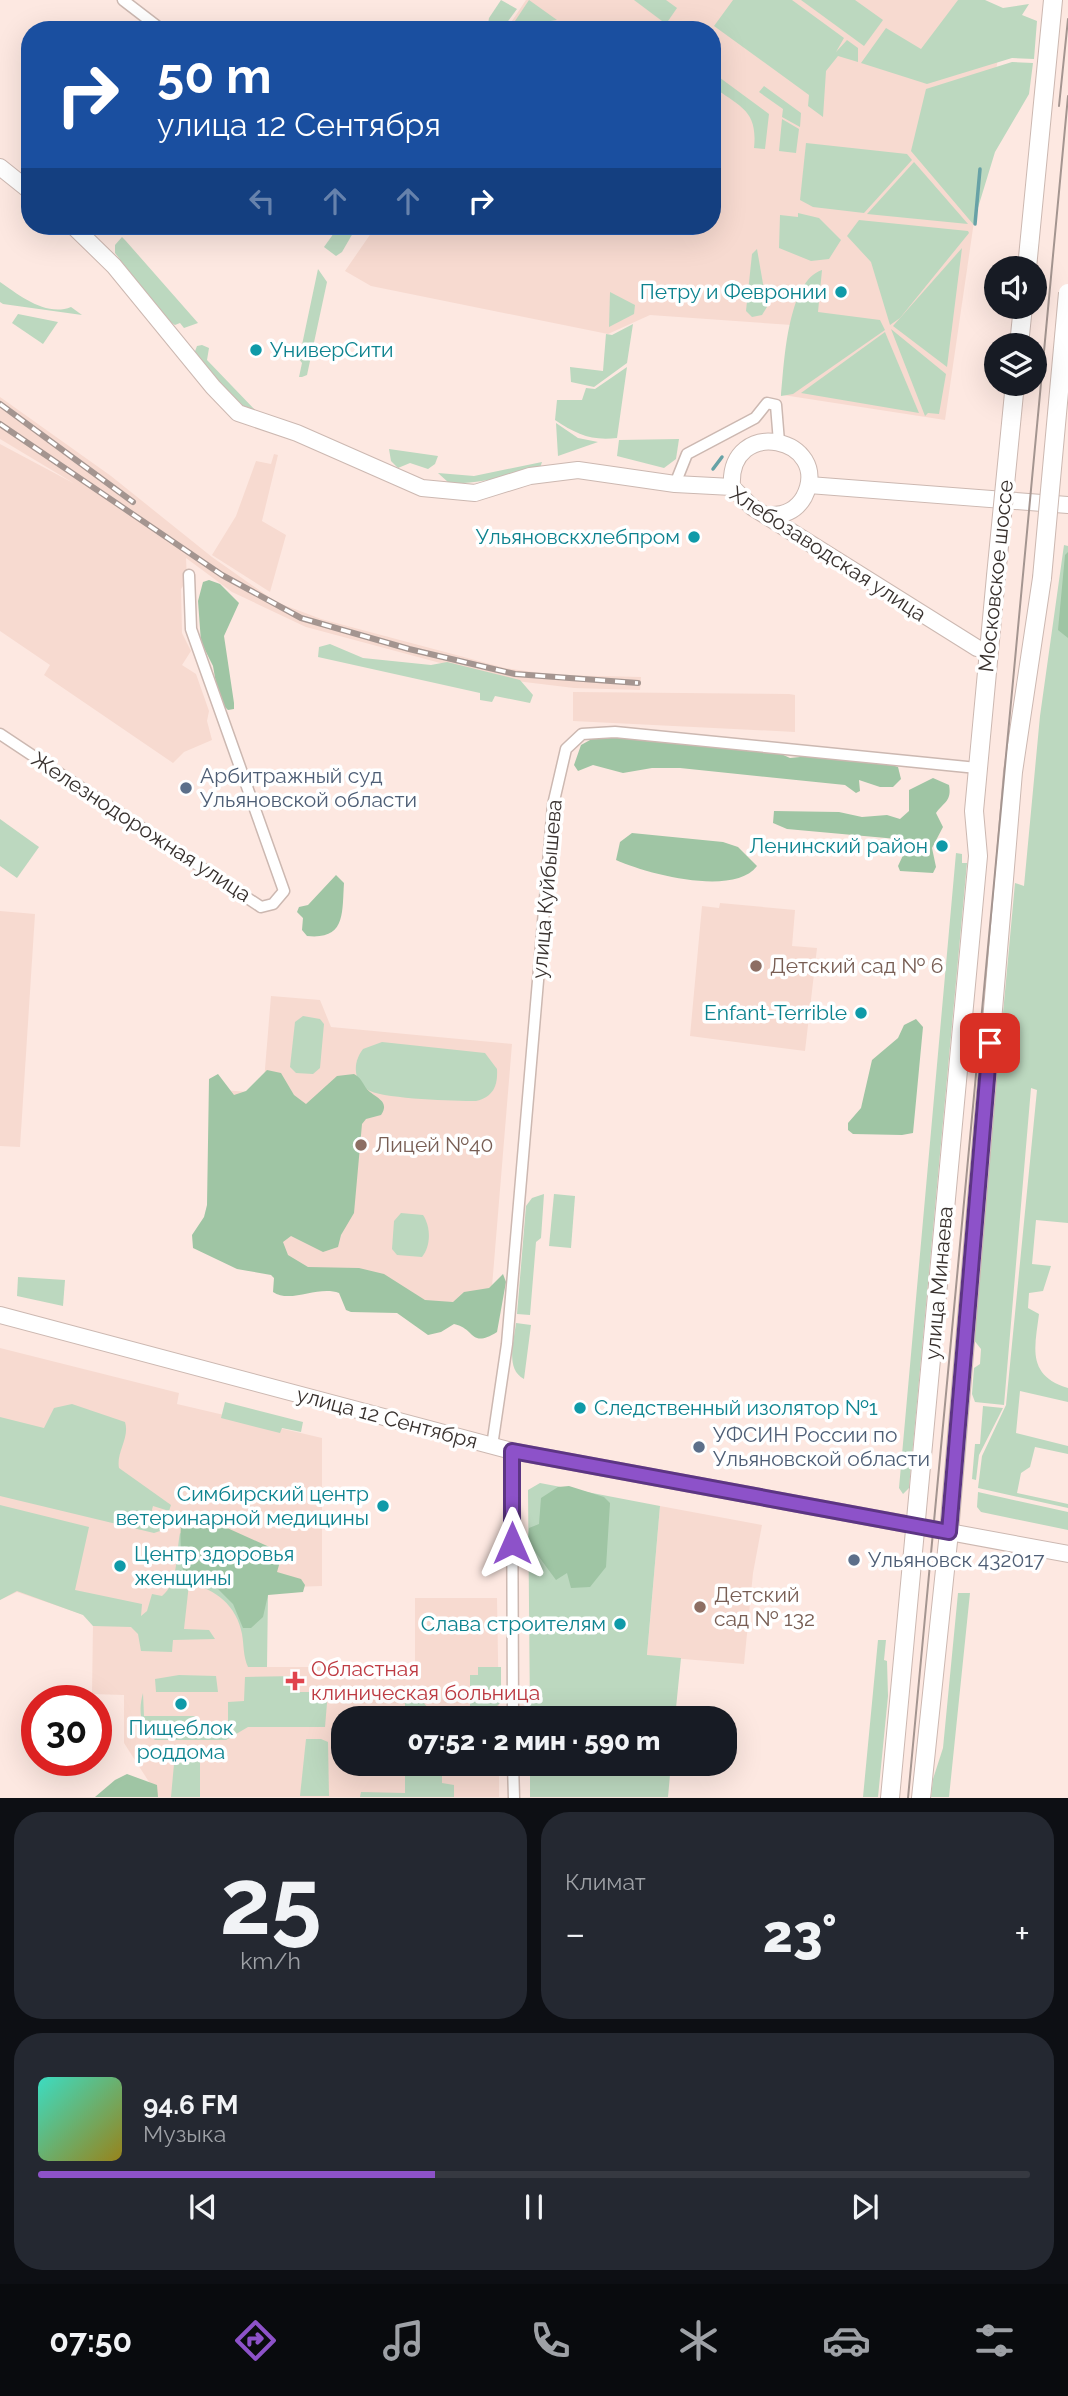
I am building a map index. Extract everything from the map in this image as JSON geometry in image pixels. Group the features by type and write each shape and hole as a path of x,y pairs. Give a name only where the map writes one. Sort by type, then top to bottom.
{"main road":[{"path":"1028,256 1054,0"},
{"name":"Московское шоссе","path":"1013,772 1042,578 1063,404 1068,293"},
{"name":"Московское шоссе","path":"970,768 989,651 1014,396"},
{"name":"улица Минаева","path":"890,1797 978,856 970,768"},
{"name":"улица Минаева","path":"921,1797 949,1532 1013,772"},
{"path":"975,830 1008,833"},
{"path":"942,1245 973,1248"}],"street":[{"path":"122,0 150,21"},
{"path":"0,167 21,184"},
{"name":"Хлебозаводская улица","path":"82,235 114,266 239,413 297,433 422,488 442,492 475,493 530,476 578,470 675,484 733,488 752,507 977,648 989,651"},
{"path":"675,484 687,454 755,418 767,403 776,405 779,442"},
{"path":"733,488 736,464 750,446 762,441 779,442 802,456 810,477 809,485 795,509 786,514 768,516"},
{"path":"809,485 1068,505"},
{"name":"Железнодорожная улица","path":"0,734 261,906 274,904 284,891 191,629 189,575"},
{"name":"улица Куйбышева","path":"492,1446 502,1380 551,826 566,749 582,734 615,732 970,768"},
{"name":"улица 12 Сентября","path":"0,1315 512,1451 1068,1554"},
{"path":"512,1451 513,1706"},
{"path":"513,1776 514,1797"}],"shaded area":[{"path":"526,0 972,0 1003,23 945,420 783,395 792,325 650,315 608,334 371,286 345,271 370,235 721,235 721,21 512,21"},
{"path":"0,397 111,476 212,557 276,602 321,619 505,668 555,675 641,677 640,690 574,688 500,679 306,627 232,592 186,558 187,580 181,589 182,633 191,651 182,665 196,674 209,711 207,721 212,740 184,752 173,763 44,675 50,665 0,631 0,444 75,484 0,439"},
{"path":"274,454 278,455 262,521 286,535 270,592 212,555 236,516 256,461 271,464"},
{"path":"573,692 795,695 795,732 573,721"},
{"name":"Детский сад № 6","path":"720,903 795,910 792,946 817,948 805,1051 690,1036 702,906 719,908"},
{"path":"0,911 35,914 20,1147 0,1146"},
{"name":"Лицей №40","path":"271,996 320,1000 331,1027 512,1044 490,1311 378,1300 380,1282 233,1267 222,1090 263,1093"},
{"path":"0,1348 179,1393 177,1404 322,1438 322,1586 264,1588 265,1667 415,1667 415,1598 497,1598 499,1706 331,1706 331,1776 499,1776 499,1797 153,1797 151,1785 124,1743 124,1695 112,1695 112,1685 92,1685 93,1624 87,1616 17,1592 0,1600"},
{"name":"Детский сад № 132","path":"660,1506 762,1525 753,1573 744,1664 647,1656"}],"green space":[{"path":"501,0 517,9 508,21 488,21"},
{"path":"529,0 557,20 550,21 515,21"},
{"path":"634,0 666,0 677,8 668,21 662,21"},
{"path":"733,0 792,0 844,38 836,52 847,40 858,48 858,62 838,56 826,71 823,117 808,106 809,95 721,31 721,21 718,21"},
{"path":"801,0 855,0 883,20 864,46"},
{"path":"958,0 985,0 1003,8 1029,4 1022,15 1037,21 1034,59 1012,58 927,84 861,63 886,28 921,49"},
{"path":"1012,62 1033,63 1029,94 995,152 973,224 911,151 926,89"},
{"path":"721,79 769,114 765,149 754,148 753,125 750,117 721,92"},
{"path":"764,86 801,113 800,127 782,117 783,109 759,92"},
{"path":"782,119 799,129 796,153 779,151"},
{"path":"806,143 907,154 912,160 864,213 813,207 800,200"},
{"path":"914,162 968,224 867,214"},
{"path":"798,213 819,218 841,240 829,259 811,261 779,248 780,215 798,217"},
{"path":"859,220 969,233 900,318 890,325 871,262 847,236"},
{"path":"333,235 352,235 342,252 336,256 324,247"},
{"path":"122,237 198,323 184,328 180,323 175,325 166,319 115,253 115,245"},
{"path":"962,248 947,367 893,326"},
{"path":"757,249 767,307 762,315 752,317 746,311 752,254"},
{"path":"318,269 327,282 307,375 299,377 302,363 299,359"},
{"path":"822,270 818,312 880,320 885,330 793,394 781,396 786,346 794,307 810,277"},
{"path":"0,282 33,303 52,309 71,307 82,315 3,304 0,302"},
{"path":"610,292 635,305 634,314 609,327"},
{"path":"18,314 58,322 43,344 12,323"},
{"path":"633,324 627,363 594,387 571,382 570,367 603,371 606,334 612,335"},
{"path":"891,329 946,374 939,414 928,413 925,416"},
{"path":"885,332 919,413 801,393"},
{"path":"197,346 209,348 207,360 257,412 237,406 194,354"},
{"path":"627,367 617,438 584,435 555,420 557,400 582,400 586,388 595,389"},
{"path":"556,423 578,438 598,442 558,456"},
{"path":"679,439 676,459 664,468 617,456 619,440"},
{"path":"389,449 438,456 435,464 428,469 410,463 398,468 391,461"},
{"path":"542,462 540,468 471,482 449,483 438,473 474,476"},
{"path":"1064,545 1068,546 1068,1223 1036,1220 1032,1264 1051,1266 1043,1291 1029,1293 1028,1308 1039,1314 1035,1348 1039,1368 1045,1376 1068,1388 1068,1402 1020,1391 1016,1433 1068,1446 1068,1454 1035,1447 1030,1467 1021,1473 1017,1493 1068,1504 1068,1508 978,1488 982,1456 1006,1405 1037,1090 1031,1088 1004,1405 975,1402 972,1394 974,1368 980,1364 981,1349 973,1339 1015,883 1024,886 1040,716"},
{"path":"1068,552 1068,638 1058,630 1065,555"},
{"path":"209,580 220,584 239,603 224,636 234,709 228,710 219,701 213,666 201,642 198,601 203,582"},
{"path":"330,644 363,658 431,665 447,662 520,680 533,695 530,703 495,696 492,702 480,700 480,693 318,657 319,647"},
{"path":"599,735 779,753 790,758 820,755 889,764 898,767 901,779 893,787 880,787 859,780 860,791 856,793 845,785 680,768 652,768 623,773 593,765 578,771 574,765 581,745"},
{"path":"933,778 949,785 950,790 947,801 936,813 943,827 932,848 936,867 933,873 900,871 898,866 906,849 897,839 787,829 773,823 774,811 839,812 862,817 887,815 900,819 909,811 909,790"},
{"path":"0,819 39,847 17,878 0,866"},
{"path":"632,833 723,842 738,847 757,866 746,875 730,880 710,881 690,880 648,871 616,860 620,842"},
{"path":"956,853 962,854 962,863 967,863 909,1488 903,1494 899,1488"},
{"path":"336,875 344,883 339,922 329,934 307,936 302,930 303,918 297,912 299,907 308,905"},
{"path":"303,1016 320,1019 324,1024 320,1068 313,1074 296,1073 290,1067 295,1022"},
{"path":"916,1019 923,1027 913,1133 853,1134 848,1130 848,1123 861,1108 872,1060 898,1038 904,1025"},
{"path":"382,1042 485,1053 497,1069 497,1081 487,1097 476,1101 406,1098 370,1091 357,1078 357,1060 363,1049"},
{"path":"267,1070 281,1073 294,1095 306,1104 337,1076 354,1074 384,1106 381,1115 366,1119 362,1124 354,1213 341,1235 338,1247 323,1252 291,1236 283,1242 288,1255 308,1267 359,1268 384,1274 425,1300 453,1302 464,1292 489,1288 503,1274 506,1282 497,1332 488,1337 477,1338 454,1324 441,1332 428,1335 397,1313 346,1310 339,1293 322,1291 280,1295 273,1292 274,1278 271,1275 237,1269 193,1248 192,1235 204,1217 207,1205 209,1079 218,1074 234,1095 246,1091"},
{"path":"544,1194 541,1238 536,1242 530,1315 517,1314 526,1206 532,1198"},
{"path":"554,1194 575,1196 571,1248 549,1246"},
{"path":"401,1213 423,1215 426,1220 428,1242 422,1257 397,1255 392,1249 394,1221"},
{"path":"18,1277 65,1280 63,1306 17,1296"},
{"path":"516,1323 531,1325 524,1379 514,1369 513,1362"},
{"path":"225,1402 303,1422 301,1432 282,1428 280,1433 221,1418"},
{"path":"72,1404 125,1422 126,1434 119,1456 119,1468 171,1505 169,1511 153,1506 150,1517 166,1522 163,1530 154,1533 0,1496 0,1417 44,1428 54,1408"},
{"path":"983,1406 1003,1408 979,1455 976,1480 972,1479 975,1444 980,1444"},
{"path":"540,1483 660,1506 647,1655 681,1658 676,1706 530,1706 528,1490"},
{"path":"569,1486 604,1497 610,1503 606,1567 590,1587 571,1588 567,1573 556,1580 528,1542 529,1528 539,1524 541,1498 558,1487"},
{"path":"978,1492 1068,1512 1068,1530 981,1512 977,1507"},
{"path":"0,1505 89,1527 75,1590 142,1604 141,1616 147,1611 152,1594 162,1596 171,1583 180,1533 268,1593 267,1667 248,1667 242,1634 235,1615 216,1594 199,1586 189,1584 184,1629 209,1630 215,1639 173,1640 172,1652 141,1651 138,1634 131,1627 93,1626 83,1615 17,1591 0,1600"},
{"path":"188,1516 225,1527 276,1550 281,1558 277,1572 301,1579 305,1585 303,1592 268,1595 263,1617 251,1628 243,1628 233,1604 218,1589 184,1575 181,1531 182,1520"},
{"path":"958,1593 970,1593 949,1797 931,1797 933,1779 943,1748"},
{"path":"878,1640 886,1640 884,1660 887,1661 888,1696 878,1797 863,1797"},
{"path":"478,1667 501,1667 501,1702 497,1706 470,1706 470,1675 478,1675"},
{"path":"179,1675 216,1676 218,1692 156,1692 155,1679"},
{"path":"296,1676 297,1692 314,1692 315,1700 325,1700 328,1691 325,1727 248,1727 226,1740 155,1740 141,1719 143,1693 144,1716 195,1716 195,1722 228,1722 228,1702 244,1701 245,1677"},
{"path":"405,1690 422,1690 422,1701 426,1706 405,1706"},
{"path":"306,1739 328,1742 329,1796 300,1796"},
{"path":"182,1748 200,1748 200,1797 171,1797 175,1753"},
{"path":"127,1774 157,1785 158,1797 95,1797 115,1780"},
{"path":"405,1776 442,1776 442,1783 454,1785 454,1797 360,1797 361,1792 405,1793"},
{"path":"530,1776 670,1776 668,1797 530,1797"}],"waterway":[{"path":"975,224 980,169"},
{"path":"713,469 722,457"}],"tram line":[{"path":"1059,106 1068,19"},
{"path":"908,1798 1068,96"}],"railway":[{"path":"0,404 133,502"},
{"path":"0,424 222,575 301,618 409,649 515,674 638,683"}],"place":[{"name":"Петру и Февронии","path":"841,292"},
{"name":"УниверСити","path":"256,350"},
{"name":"Ульяновскхлебпром","path":"694,537"},
{"name":"Арбитражный суд Ульяновской области","path":"186,788"},
{"name":"Ленинский район","path":"942,846"},
{"name":"Детский сад № 6","path":"756,966"},
{"name":"Enfant-Terrible","path":"861,1013"},
{"name":"Лицей №40","path":"361,1145"},
{"name":"Следственный изолятор №1","path":"580,1408"},
{"name":"УФСИН России по Ульяновской области","path":"699,1447"},
{"name":"Симбирский центр ветеринарной медицины","path":"383,1506"},
{"name":"Ульяновск 432017","path":"854,1560"},
{"name":"Центр здоровья женщины","path":"120,1566"},
{"name":"Детский сад № 132","path":"700,1607"},
{"name":"Слава строителям","path":"620,1624"},
{"name":"Областная клиническая больница","path":"295,1681"},
{"name":"Пищеблок роддома","path":"181,1704"}],"route":[{"path":"512,1543 512,1451 949,1532 990,1043"}]}
